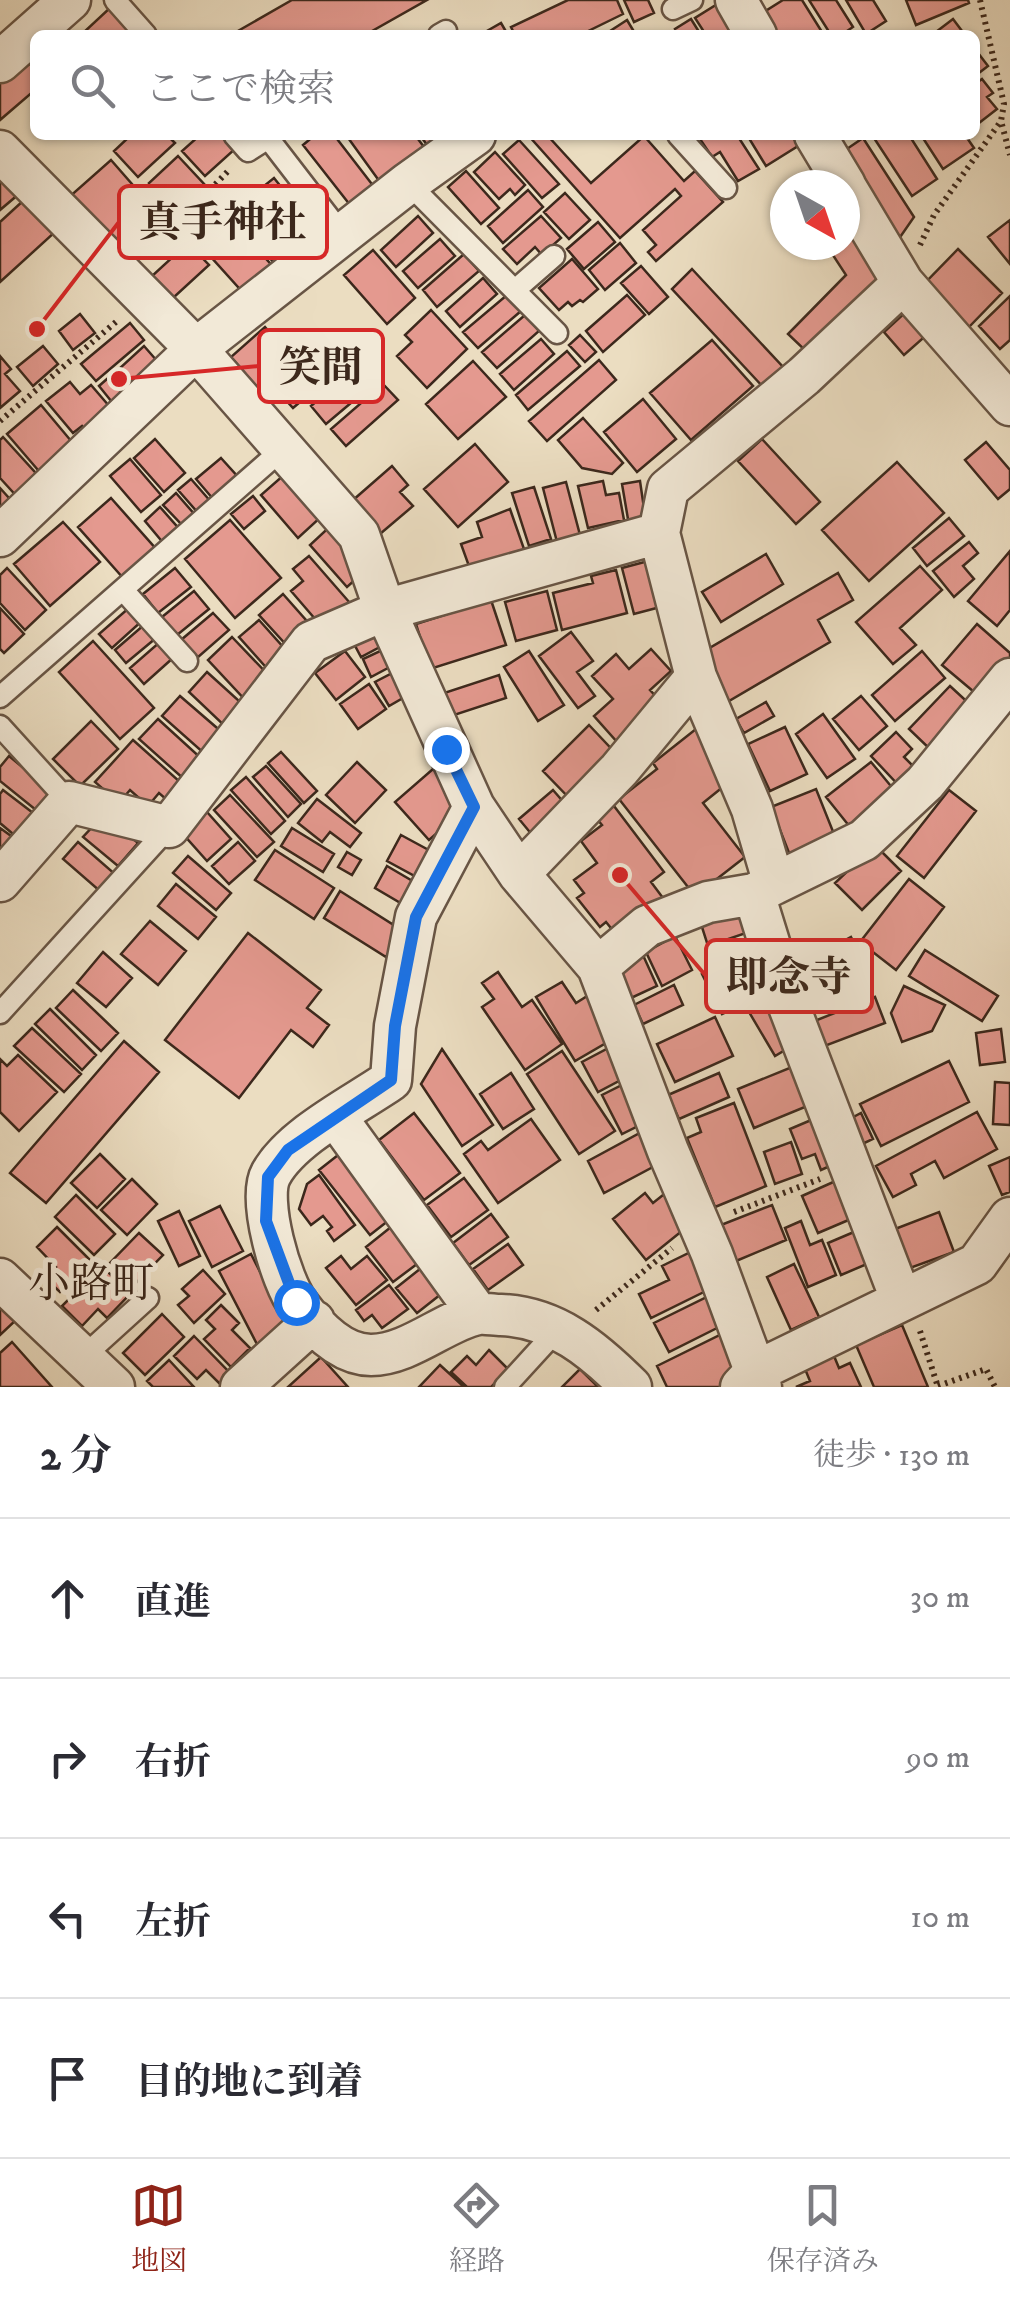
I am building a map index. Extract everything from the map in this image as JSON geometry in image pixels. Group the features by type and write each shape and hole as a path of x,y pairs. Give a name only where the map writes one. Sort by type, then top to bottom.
{"street":[{"path":"36,30 70,0"},
{"path":"736,0 753,30"},
{"path":"0,62 30,35"},
{"path":"0,536 196,349 468,140"},
{"path":"818,140 836,170"},
{"path":"0,151 196,349 359,535 384,610 474,807 519,874 598,967 753,1382 904,1298 976,1264 1010,1218"},
{"path":"860,210 903,283 1010,405"},
{"path":"903,283 804,376 668,490 659,533 696,677 752,809 788,1004 904,1298"},
{"path":"0,880 69,802 170,827 311,642 384,610 659,533"},
{"path":"519,874 619,770 696,677"},
{"path":"598,967 647,926 708,902 764,889 864,840 925,782 1010,679"},
{"path":"474,807 416,917 395,1026 391,1080 288,1150 268,1177 266,1221 296,1302 338,1346 371,1355 413,1344 478,1314 523,1316 568,1333 605,1361 630,1387"},
{"path":"336,1118 478,1314"},
{"path":"0,1279 114,1387"},
{"path":"241,1387 314,1321"}],"lane":[{"path":"115,0 142,30"},
{"path":"673,10 692,0"},
{"path":"273,140 342,234"},
{"path":"683,140 726,188"},
{"path":"408,183 557,333"},
{"path":"514,290 554,256"},
{"path":"0,697 285,447"},
{"path":"122,590 187,661"},
{"path":"0,726 69,802"},
{"path":"0,1013 170,827"},
{"path":"82,1357 148,1298"},
{"path":"505,1387 558,1330"}],"path":[{"path":"980,0 1004,104 1001,122 1010,155"},
{"path":"903,283 934,215 1001,122"},
{"path":"0,421 134,288 241,143"},
{"path":"904,1298 938,1386 986,1370 995,1387"}],"building":[{"path":"292,0 427,0 374,30 240,30"},
{"path":"568,0 617,0 623,14 590,30 511,27"},
{"path":"624,0 648,0 654,13 634,22"},
{"path":"783,0 802,0 821,30 775,30 764,12"},
{"path":"809,0 836,0 853,27 828,30"},
{"path":"846,0 873,0 886,21 872,30 864,30"},
{"path":"906,0 968,0 969,3 916,25"},
{"path":"719,3 736,30 703,30 695,18"},
{"path":"112,6 134,30 86,30"},
{"path":"691,19 698,30 676,30"},
{"path":"953,19 961,30 939,30"},
{"path":"627,20 633,30 612,30"},
{"path":"980,56 988,66 980,72"},
{"path":"27,61 30,64 30,94 0,120 0,83"},
{"path":"980,80 993,93 987,97 997,109 980,122"},
{"path":"126,140 175,143 138,177 114,151"},
{"path":"194,140 227,140 235,149 205,176 182,151"},
{"path":"309,140 338,140 378,192 354,210 303,145"},
{"path":"350,140 419,140 430,155 385,189"},
{"path":"424,140 441,140 434,155"},
{"path":"519,140 559,184 542,198 503,154"},
{"path":"532,140 552,140 591,183 639,140 648,140 684,181 695,171 723,202 656,261 648,252 656,245 643,230 681,196 675,189 620,238"},
{"path":"701,140 740,140 759,169 738,181 720,152 712,157"},
{"path":"750,140 795,140 798,146 766,166"},
{"path":"864,140 914,217 896,243 860,188 860,170 848,170 838,155"},
{"path":"875,140 912,140 937,179 912,196"},
{"path":"924,140 968,140 974,148 943,169"},
{"path":"495,152 525,185 515,195 510,189 499,199 474,172"},
{"path":"178,156 205,185 176,213 149,183"},
{"path":"111,160 159,215 115,253 68,198"},
{"path":"0,170 20,193 0,210"},
{"path":"466,171 499,208 481,224 448,187"},
{"path":"274,178 294,203 255,235 234,210"},
{"path":"528,190 543,207 503,243 488,226"},
{"path":"565,193 590,220 569,239 544,212"},
{"path":"25,199 55,232 0,282 0,222"},
{"path":"300,210 323,239 281,272 258,243"},
{"path":"418,216 433,233 396,267 381,250"},
{"path":"541,216 561,238 542,255 535,247 517,264 503,249"},
{"path":"231,220 277,271 247,297 201,246"},
{"path":"1010,220 1010,264 988,237"},
{"path":"598,222 615,242 584,269 567,249"},
{"path":"440,239 455,256 418,288 403,271"},
{"path":"860,239 882,275 809,354 788,334 846,275 836,260 860,260"},
{"path":"188,243 209,265 173,298 152,276"},
{"path":"620,243 636,263 605,290 589,270"},
{"path":"958,249 1002,293 968,328 924,284"},
{"path":"373,250 415,298 387,324 344,275"},
{"path":"464,254 479,271 437,307 423,290"},
{"path":"572,259 598,289 583,302 572,306 568,302 559,310 539,288"},
{"path":"641,266 668,297 649,314 621,283"},
{"path":"692,269 784,368 764,388 672,289"},
{"path":"483,278 497,294 460,327 446,311"},
{"path":"507,295 521,311 478,348 463,332"},
{"path":"627,295 645,315 603,352 586,331"},
{"path":"1010,296 1010,340 1000,349 979,326"},
{"path":"909,309 930,332 904,355 884,332"},
{"path":"431,310 467,349 427,388 397,356 412,342 405,335"},
{"path":"80,314 95,333 73,350 59,331"},
{"path":"525,315 539,331 497,368 482,352"},
{"path":"130,323 144,340 96,381 81,364"},
{"path":"265,327 295,362 261,392 231,357"},
{"path":"580,335 596,352 585,362 569,345"},
{"path":"335,337 352,358 293,408 275,388"},
{"path":"541,339 554,354 514,390 500,374"},
{"path":"712,340 753,386 691,440 650,393"},
{"path":"43,346 58,364 33,386 17,367"},
{"path":"144,346 165,370 140,391 120,368"},
{"path":"567,351 580,366 528,410 516,395"},
{"path":"0,356 11,369 5,374 20,391 0,408"},
{"path":"599,360 616,380 547,441 529,421"},
{"path":"473,361 506,397 458,439 426,404"},
{"path":"361,362 377,381 326,424 311,406"},
{"path":"116,371 138,397 120,412 99,386"},
{"path":"70,382 80,394 91,385 116,414 90,436 82,426 73,433 46,401"},
{"path":"383,384 398,400 346,446 331,429"},
{"path":"643,399 676,439 637,472 604,432"},
{"path":"41,405 77,448 44,477 7,434"},
{"path":"583,418 623,463 612,474 582,468 558,440"},
{"path":"3,437 43,481 21,501 0,478"},
{"path":"155,439 185,473 164,492 134,458"},
{"path":"762,439 820,502 796,524 738,461"},
{"path":"986,442 1010,470 1010,489 998,499 965,460"},
{"path":"475,444 508,482 458,527 424,489"},
{"path":"221,458 239,478 214,500 196,479"},
{"path":"130,459 161,495 141,512 110,476"},
{"path":"897,462 944,513 869,581 822,530"},
{"path":"392,466 408,485 400,492 413,506 380,534 352,501"},
{"path":"285,474 322,516 298,538 261,495"},
{"path":"191,479 212,503 199,514 178,490"},
{"path":"603,481 606,495 619,493 624,520 588,528 578,486"},
{"path":"640,481 646,522 629,525 622,484"},
{"path":"566,482 580,535 557,542 543,488"},
{"path":"534,487 551,539 529,546 512,493"},
{"path":"0,488 17,507 0,522"},
{"path":"176,493 196,516 184,527 163,505"},
{"path":"253,496 265,511 244,529 231,514"},
{"path":"111,498 157,550 124,579 78,527"},
{"path":"160,507 181,531 165,545 145,521"},
{"path":"510,509 524,549 470,569 461,544 482,537 477,522"},
{"path":"949,518 964,536 927,566 913,548"},
{"path":"338,519 366,570 347,587 310,545"},
{"path":"230,520 281,578 235,618 185,559"},
{"path":"63,522 100,562 50,606 14,564"},
{"path":"969,542 978,553 963,566 974,579 954,597 933,571"},
{"path":"1010,551 1010,610 997,626 968,601"},
{"path":"766,554 783,584 721,622 702,592"},
{"path":"309,556 350,603 322,627 291,591 303,581 293,569"},
{"path":"652,560 664,606 634,614 622,568"},
{"path":"920,566 942,590 900,628 916,645 893,664 856,622"},
{"path":"7,568 46,610 25,630 0,603 0,575"},
{"path":"175,568 191,587 158,613 143,594"},
{"path":"616,570 627,613 562,630 553,593 593,583 591,576"},
{"path":"838,573 853,600 818,620 830,642 729,701 701,653"},
{"path":"194,591 209,609 177,635 162,617"},
{"path":"547,591 557,630 516,641 505,602"},
{"path":"283,594 313,628 290,649 259,615"},
{"path":"491,600 506,645 430,669 416,624"},
{"path":"130,607 143,620 112,648 99,634"},
{"path":"0,608 24,634 4,653 0,649"},
{"path":"213,613 229,630 197,658 181,640"},
{"path":"259,620 292,657 272,674 239,637"},
{"path":"145,624 156,638 126,663 115,650"},
{"path":"385,624 393,640 361,657 353,642"},
{"path":"977,624 1010,653 1010,663 980,697 942,665"},
{"path":"571,632 593,661 577,672 595,696 578,708 539,656"},
{"path":"232,637 274,681 249,704 208,660"},
{"path":"93,641 154,708 120,739 59,672"},
{"path":"161,641 174,657 144,684 130,668"},
{"path":"393,645 401,661 371,677 363,659"},
{"path":"651,649 671,671 650,690 662,703 618,743 594,716 613,699 592,676 616,654 629,669"},
{"path":"345,651 365,677 336,700 315,673"},
{"path":"529,651 564,705 538,721 504,667"},
{"path":"922,651 945,678 895,721 872,695"},
{"path":"402,668 415,691 389,706 375,682"},
{"path":"207,672 249,710 230,731 189,692"},
{"path":"499,675 506,698 445,718 438,695"},
{"path":"369,684 386,709 358,729 340,704"},
{"path":"950,686 975,709 933,752 909,729"},
{"path":"180,696 224,734 206,755 162,716"},
{"path":"861,696 887,726 859,750 833,719"},
{"path":"766,702 774,716 744,733 736,719"},
{"path":"823,714 855,759 827,778 796,734"},
{"path":"158,719 203,760 185,780 139,739"},
{"path":"91,721 118,749 80,786 53,759"},
{"path":"589,725 621,759 575,804 543,771"},
{"path":"785,727 807,774 770,791 748,744"},
{"path":"696,729 734,778 703,803 745,857 695,896 619,799 657,769 653,763"},
{"path":"896,732 912,749 904,757 921,774 904,791 871,756"},
{"path":"133,740 189,790 174,806 159,793 148,806 130,790 119,803 95,782"},
{"path":"281,752 317,791 304,803 268,763"},
{"path":"9,756 51,791 36,810 0,781 0,767"},
{"path":"357,762 386,790 355,823 326,795"},
{"path":"871,762 895,791 850,827 826,797"},
{"path":"266,766 301,804 288,817 253,777"},
{"path":"433,769 467,807 429,840 395,802"},
{"path":"246,777 285,821 271,834 231,790"},
{"path":"816,789 838,844 793,863 771,807"},
{"path":"3,790 37,816 19,839 0,823"},
{"path":"553,790 572,812 538,842 519,819"},
{"path":"949,790 976,811 924,878 897,856"},
{"path":"230,795 274,842 257,857 214,810"},
{"path":"317,799 361,833 350,847 330,832 322,842 298,823"},
{"path":"614,806 664,872 651,882 666,902 619,938 606,922 600,927 577,898 584,893 574,880 597,863 581,841 602,825 597,819"},
{"path":"207,812 231,839 207,861 183,834"},
{"path":"97,822 117,825 138,843 118,866 83,837"},
{"path":"0,828 18,841 0,859"},
{"path":"292,828 334,854 323,872 281,846"},
{"path":"401,835 436,854 422,880 387,861"},
{"path":"78,842 116,875 101,892 63,859"},
{"path":"238,842 255,861 229,884 212,866"},
{"path":"875,845 901,871 862,910 835,883"},
{"path":"275,850 334,888 314,919 255,880"},
{"path":"347,852 361,860 352,875 338,867"},
{"path":"188,856 231,893 216,910 173,873"},
{"path":"387,866 421,886 409,908 375,888"},
{"path":"909,879 944,907 896,970 860,942"},
{"path":"176,884 216,917 198,939 158,906"},
{"path":"340,891 403,931 386,957 324,918"},
{"path":"739,911 746,933 708,946 701,924"},
{"path":"150,921 186,951 158,985 121,954"},
{"path":"248,933 321,990 307,1008 329,1025 313,1047 291,1030 239,1098 165,1040"},
{"path":"675,936 692,970 662,986 646,952"},
{"path":"851,937 872,975 812,1010 790,970"},
{"path":"753,949 773,990 722,1014 702,974"},
{"path":"925,950 998,996 982,1021 909,976"},
{"path":"103,952 132,978 106,1007 77,983"},
{"path":"642,953 657,986 631,998 616,965"},
{"path":"498,972 522,1007 532,1000 562,1044 525,1070 482,1007 494,999 482,983"},
{"path":"562,982 576,1003 592,993 618,1036 575,1061 536,997"},
{"path":"674,985 683,1005 643,1024 634,1005"},
{"path":"904,986 945,1005 932,1031 902,1042 891,1013"},
{"path":"73,990 118,1033 101,1051 56,1008"},
{"path":"875,997 885,1023 822,1047 812,1022"},
{"path":"774,998 800,1041 775,1056 749,1012"},
{"path":"50,1009 96,1055 82,1070 35,1024"},
{"path":"715,1017 733,1056 675,1082 657,1044"},
{"path":"32,1028 81,1074 64,1092 14,1046"},
{"path":"1001,1029 1005,1062 980,1065 976,1033"},
{"path":"124,1041 159,1072 46,1203 10,1173"},
{"path":"618,1043 634,1073 598,1092 582,1062"},
{"path":"442,1049 493,1125 462,1146 421,1084"},
{"path":"562,1051 615,1131 579,1154 527,1074"},
{"path":"18,1055 57,1092 19,1131 0,1112 0,1059 7,1066"},
{"path":"949,1061 969,1102 881,1146 860,1104"},
{"path":"802,1063 817,1102 754,1128 738,1089"},
{"path":"511,1073 534,1109 503,1129 480,1094"},
{"path":"719,1073 729,1097 679,1119 668,1095"},
{"path":"632,1080 652,1119 622,1134 602,1095"},
{"path":"995,1082 1010,1083 1010,1125 993,1124"},
{"path":"734,1103 766,1186 715,1207 687,1138 701,1132 696,1118"},
{"path":"977,1112 997,1149 944,1178 935,1161 911,1174 916,1185 893,1197 876,1166"},
{"path":"414,1113 460,1173 424,1200 379,1140"},
{"path":"861,1113 873,1139 858,1146 846,1121"},
{"path":"823,1115 841,1161 821,1170 815,1154 802,1159 790,1129"},
{"path":"531,1119 560,1160 498,1203 464,1154 481,1141 488,1150"},
{"path":"649,1128 666,1160 604,1193 588,1161"},
{"path":"791,1142 802,1174 775,1184 764,1152"},
{"path":"347,1148 398,1213 370,1235 319,1170"},
{"path":"100,1154 125,1179 97,1208 71,1183"},
{"path":"1010,1157 1010,1192 1002,1195 989,1166"},
{"path":"319,1175 355,1225 334,1241 327,1231 332,1227 323,1216 311,1225 299,1209 307,1184"},
{"path":"849,1175 865,1213 818,1233 802,1196"},
{"path":"464,1178 488,1210 451,1237 427,1205"},
{"path":"132,1179 157,1204 127,1235 101,1210"},
{"path":"668,1191 693,1222 646,1260 613,1219 645,1193 653,1203"},
{"path":"76,1195 115,1234 94,1255 55,1217"},
{"path":"772,1205 786,1240 736,1261 721,1225"},
{"path":"220,1206 243,1251 212,1267 189,1221"},
{"path":"179,1211 200,1256 179,1266 158,1221"},
{"path":"939,1212 954,1252 910,1268 895,1229"},
{"path":"491,1214 508,1237 469,1265 453,1243"},
{"path":"401,1219 429,1255 393,1282 366,1247"},
{"path":"801,1221 810,1245 822,1240 836,1275 808,1287 785,1228"},
{"path":"868,1226 881,1258 841,1275 828,1243"},
{"path":"57,1227 91,1261 60,1292 45,1278 56,1267 37,1247"},
{"path":"139,1233 163,1255 131,1288 108,1265"},
{"path":"508,1244 523,1265 488,1290 473,1269"},
{"path":"701,1247 720,1284 651,1318 639,1294 669,1280 662,1266"},
{"path":"251,1254 290,1331 259,1348 219,1271"},
{"path":"341,1256 351,1269 367,1256 387,1280 356,1305 326,1268"},
{"path":"430,1261 450,1287 417,1313 396,1288"},
{"path":"794,1264 819,1317 791,1330 767,1277"},
{"path":"102,1266 130,1294 107,1318 98,1309 82,1326 62,1306"},
{"path":"203,1270 225,1294 194,1323 178,1305 189,1296 182,1289"},
{"path":"389,1285 408,1309 382,1328 372,1315 364,1321 356,1310"},
{"path":"715,1293 729,1322 669,1352 654,1323"},
{"path":"0,1303 16,1320 0,1335"},
{"path":"221,1305 239,1323 232,1330 250,1348 231,1367 204,1339 215,1329 206,1320"},
{"path":"162,1314 184,1337 145,1375 123,1353"},
{"path":"902,1325 928,1387 874,1387 856,1345"},
{"path":"728,1331 749,1374 723,1387 667,1387 657,1366"},
{"path":"194,1336 231,1374 220,1384 206,1370 197,1379 174,1356"},
{"path":"12,1342 52,1387 0,1387 0,1353"},
{"path":"489,1350 508,1369 491,1387 467,1387 451,1372 467,1356 476,1365"},
{"path":"834,1356 839,1368 850,1363 861,1387 796,1387 810,1381 805,1369"},
{"path":"321,1357 348,1387 288,1387"},
{"path":"169,1360 194,1387 153,1387 147,1381"},
{"path":"440,1365 464,1387 419,1387"},
{"path":"580,1369 598,1387 562,1387"}],"place":[{"name":"真手神社","path":"37,329"},
{"name":"笑間","path":"119,379"},
{"name":"即念寺","path":"620,875"}],"district":[{"name":"小路町","path":"91,1282"}],"route":[{"path":"296,1302 266,1221 268,1177 288,1150 391,1080 395,1026 416,917 474,807 446,749"}]}
